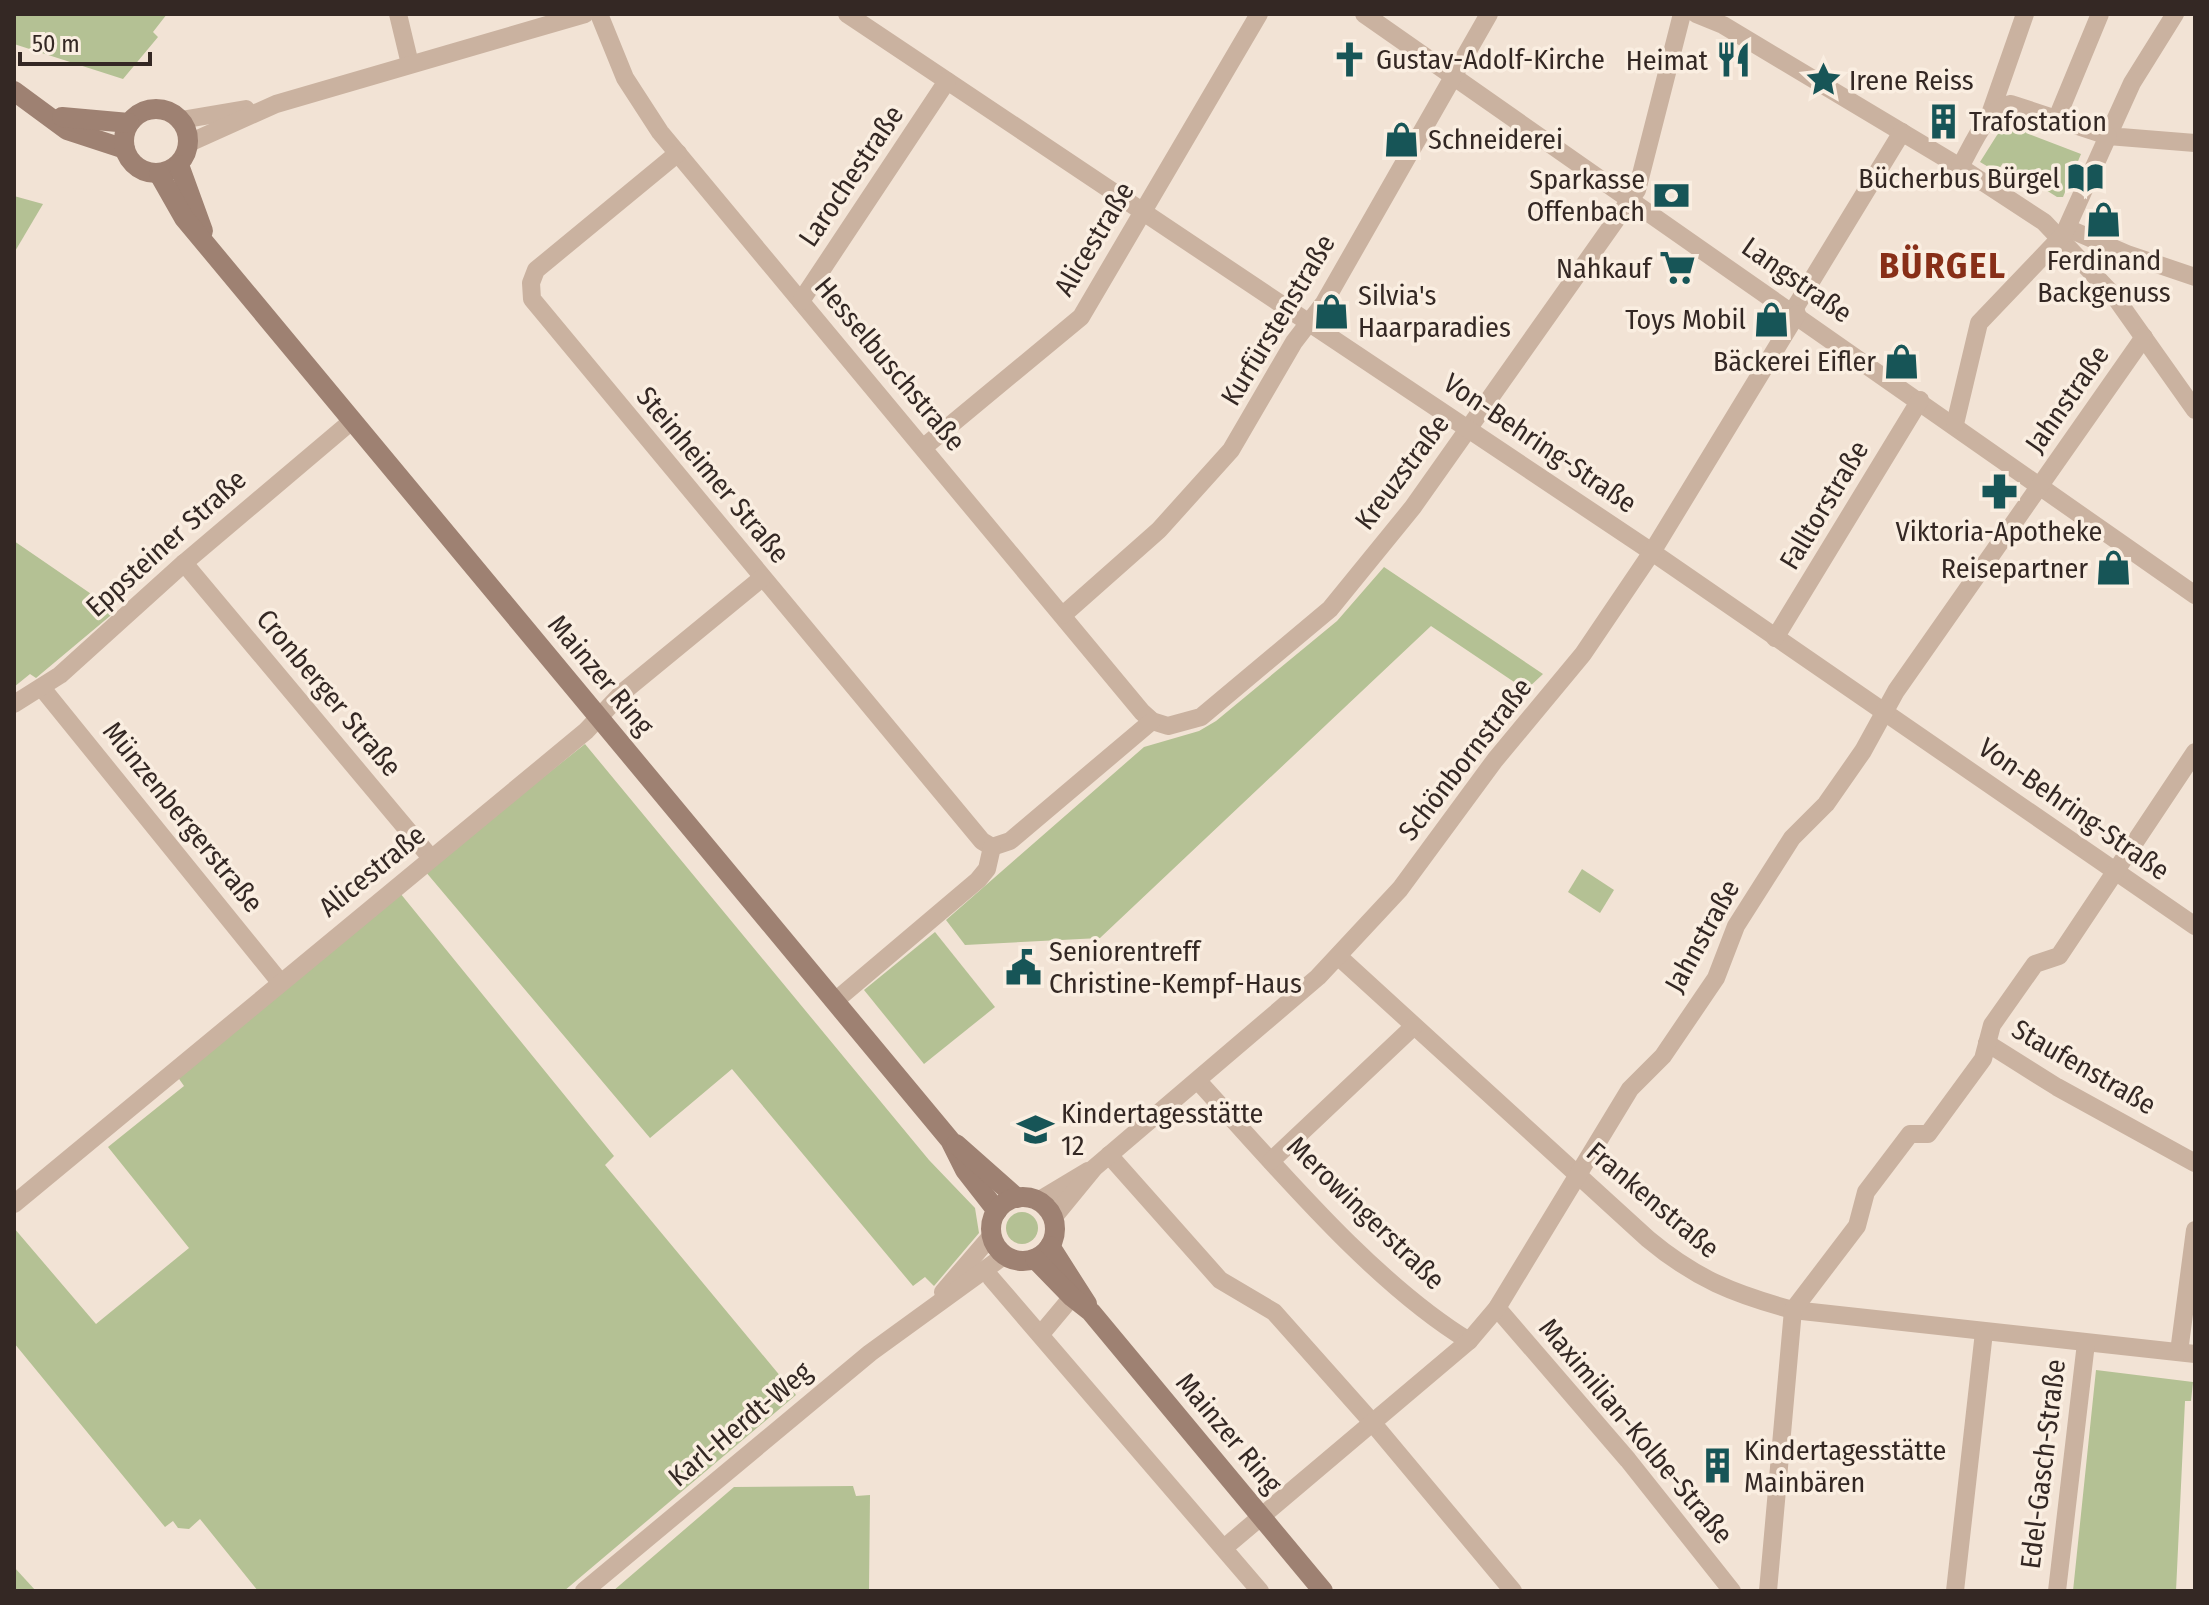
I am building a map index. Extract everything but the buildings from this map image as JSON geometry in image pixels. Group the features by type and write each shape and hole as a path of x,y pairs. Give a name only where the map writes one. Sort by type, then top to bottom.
{"street":[{"path":"398,14 410,64"},
{"path":"276,104 189,143 179,165 159,174 133,165 125,149 129,123 136,116 155,109 164,110 181,120 276,104 585,14"},
{"name":"Hesselbuschstraße","path":"599,14 625,78 651,120 1063,615 1160,723"},
{"name":"Von-Behring-Straße","path":"847,14 1652,552 2195,926"},
{"name":"Alicestraße","path":"924,447 1081,317 1259,14"},
{"name":"Langstraße","path":"1364,14 1955,424 2195,595"},
{"name":"Kurfürstenstraße","path":"1063,615 1159,530 1240,437 1308,322 1324,303 1489,14"},
{"name":"Kreuzstraße","path":"1160,723 1201,717 1330,609 1406,515 1631,200 1639,185 1682,14"},
{"path":"1696,14 1723,25 2064,233 2195,277"},
{"path":"1988,121 2025,14"},
{"path":"2057,118 2100,14"},
{"path":"1955,424 1979,323 2064,233 2132,83 2175,14"},
{"name":"Larochestraße","path":"801,301 947,81"},
{"path":"14,91 67,130 125,149"},
{"path":"1960,167 1998,108 2011,104 2108,136 2195,143"},
{"path":"41,113 87,122 129,123"},
{"path":"181,120 189,143"},
{"name":"Schönbornstraße","path":"1053,1218 1094,1168 1339,957 1400,889 1495,760 1576,664 1652,552 1902,132"},
{"name":"Steinheimer Straße","path":"678,153 536,270 531,293 535,305 972,830 992,847"},
{"name":"Mainzer Ring","path":"179,165 210,246"},
{"name":"Mainzer Ring","path":"159,174 184,218 950,1140 965,1170 997,1211"},
{"path":"2064,233 2115,297 2195,410"},
{"name":"Jahnstraße","path":"1224,1548 1469,1341 1497,1308 1630,1089 1663,1056 1723,967 1736,926 1792,838 1826,804 1896,691 2144,337"},
{"name":"Falltorstraße","path":"1775,638 1920,400"},
{"name":"Eppsteiner Straße","path":"14,704 42,688 353,420"},
{"name":"Cronberger Straße","path":"184,563 431,858"},
{"name":"Alicestraße","path":"14,1204 762,578"},
{"name":"Münzenbergerstraße","path":"42,688 280,982"},
{"path":"835,1001 978,880 987,869 992,847 1010,841 1160,723"},
{"path":"1768,1591 1793,1310 1857,1226 1866,1192 1910,1134 1928,1134 1983,1059 1992,1025 2035,964 2059,956 2113,870 2195,752"},
{"name":"Frankenstraße","path":"1339,957 1648,1239 1693,1274 1732,1293 1793,1310 2187,1353"},
{"path":"1271,1161 1413,1027"},
{"name":"Staufenstraße","path":"1987,1043 2195,1163"},
{"name":"Merowingerstraße","path":"1198,1081 1363,1255 1438,1322 1469,1341"},
{"name":"Mainzer Ring","path":"950,1140 1028,1199"},
{"path":"1109,1155 1220,1280 1274,1312 1371,1421 1513,1591"},
{"name":"Schönbornstraße","path":"1028,1199 1094,1168"},
{"path":"1028,1199 1053,1218 1055,1228 1043,1252 1025,1261 1005,1255 992,1235 997,1211 1028,1199"},
{"path":"2187,1353 2195,1230"},
{"name":"Karl-Herdt-Weg","path":"934,1304 992,1235"},
{"name":"Mainzer Ring","path":"1043,1252 1072,1297 1091,1312 1323,1591"},
{"name":"Mainzer Ring","path":"1043,1252 1079,1286 1091,1312"},
{"name":"Karl-Herdt-Weg","path":"584,1591 870,1353 1005,1255"},
{"path":"991,1278 1260,1591"},
{"path":"1041,1334 1072,1297"},
{"name":"Maximilian-Kolbe-Straße","path":"1497,1308 1628,1460 1732,1591"},
{"path":"1955,1591 1984,1332"},
{"name":"Edel-Gasch-Straße","path":"2057,1591 2086,1343"}],"green space":[{"path":"14,14 167,14 153,32 158,37 123,79 14,44"},
{"path":"2019,118 2029,121 2026,133 2081,154 2063,197 2057,197 2003,163 1997,172 1980,162 2004,124"},
{"path":"14,196 43,204 14,253"},
{"path":"14,541 116,611 36,678 30,674 14,687"},
{"path":"1384,567 1543,674 1526,690 1431,626 1100,938 965,945 946,920 1144,747 1199,731 1216,721 1337,621"},
{"path":"585,744 929,1160 975,1208 979,1233 934,1286 925,1277 913,1286 732,1069 650,1138 425,871"},
{"path":"1582,869 1614,890 1600,913 1568,892"},
{"path":"400,893 614,1156 605,1165 796,1395 564,1591 258,1591 200,1519 189,1529 178,1528 173,1521 165,1527 14,1343 14,1228 96,1324 189,1248 108,1147 184,1086 177,1076"},
{"path":"935,932 995,1007 924,1064 864,990"},
{"path":"1022,1212 1033,1217 1038,1228 1033,1239 1022,1244 1011,1239 1006,1228 1011,1217"},
{"path":"2096,1370 2193,1382 2191,1401 2185,1401 2176,1591 2073,1591"},
{"path":"853,1486 856,1496 870,1495 869,1591 613,1591 734,1487"},
{"path":"14,1567 36,1591 14,1591"}],"place":[{"name":"Gustav-Adolf-Kirche","path":"1350,59"},
{"name":"Heimat","path":"1734,60"},
{"name":"Irene Reiss","path":"1823,80"},
{"name":"Trafostation","path":"1943,121"},
{"name":"Schneiderei","path":"1402,139"},
{"name":"Bücherbus Bürgel","path":"2086,178"},
{"name":"Sparkasse Offenbach","path":"1671,195"},
{"name":"Ferdinand Backgenuss","path":"2104,220"},
{"name":"Nahkauf","path":"1677,268"},
{"name":"Silvia's Haarparadies","path":"1332,311"},
{"name":"Toys Mobil","path":"1772,319"},
{"name":"Bäckerei Eifler","path":"1902,361"},
{"name":"Viktoria-Apotheke","path":"1999,491"},
{"name":"Reisepartner","path":"2114,568"},
{"name":"Seniorentreff Christine-Kempf-Haus","path":"1023,967"},
{"name":"Kindertagesstätte 12","path":"1035,1129"},
{"name":"Kindertagesstätte Mainbären","path":"1718,1466"}],"district":[{"name":"BÜRGEL","path":"1943,266"}]}
